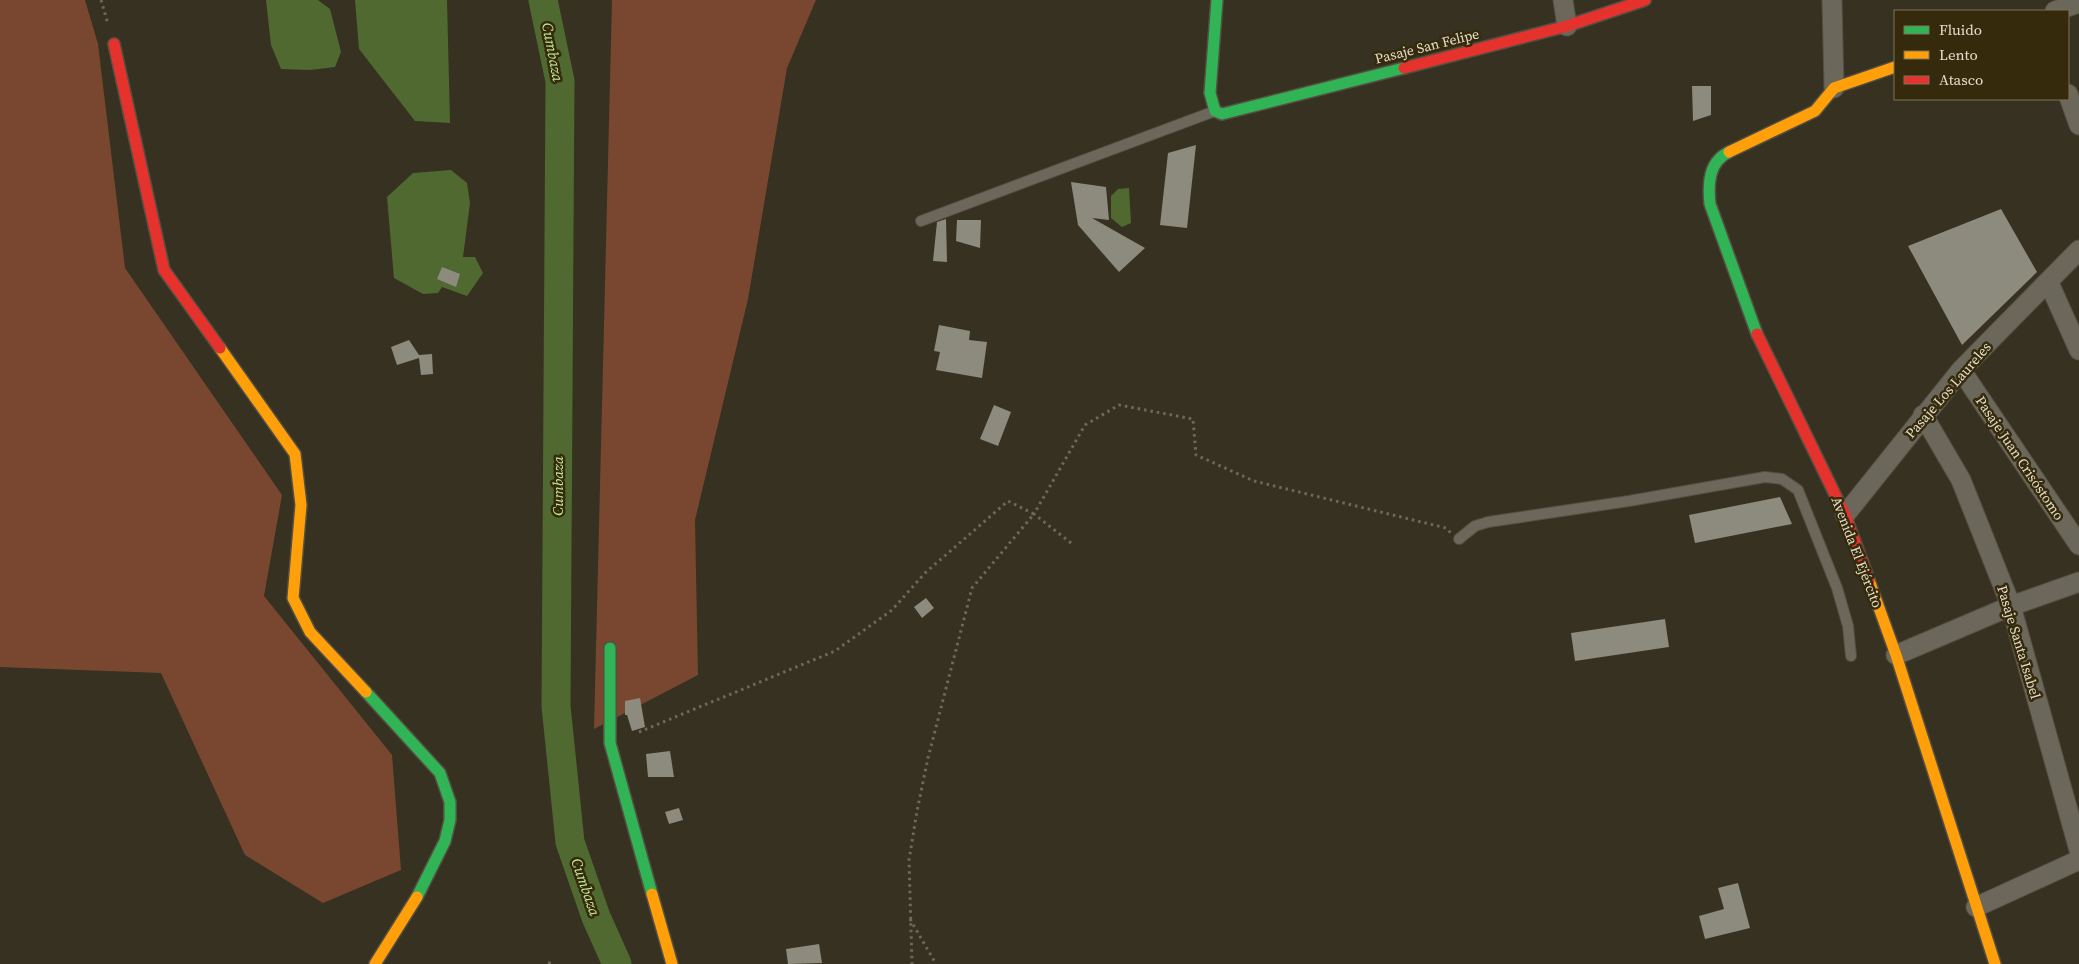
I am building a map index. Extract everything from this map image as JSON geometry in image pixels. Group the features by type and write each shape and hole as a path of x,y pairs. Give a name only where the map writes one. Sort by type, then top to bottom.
{"street":[{"path":"1215,112 1210,93 1217,0"},
{"path":"1563,0 1567,26"},
{"name":"Pasaje San Felipe","path":"1215,112 1222,114 1567,26 1645,0"},
{"path":"1832,0 1834,88 1894,67"},
{"path":"2058,10 2079,3"},
{"path":"114,44 164,270 295,454 301,505 293,598 310,632 440,773 450,804 447,836 439,859 375,964"},
{"name":"Avenida El Ejército","path":"1834,88 1815,111 1725,154 1712,170 1708,182 1710,204 1757,336 1845,515 1896,655 1995,964"},
{"path":"2069,97 2079,125"},
{"name":"Pasaje Los Laureles","path":"1845,515 1923,415 1961,370 2079,250"},
{"path":"2049,282 2079,350"},
{"name":"Pasaje Juan Crisóstomo","path":"1961,370 2079,545"},
{"name":"Pasaje Santa Isabel","path":"1923,415 1961,480 2011,606 2079,850"},
{"path":"1896,655 2011,606 2079,582"},
{"path":"610,648 610,743 672,964"},
{"path":"1976,907 2079,860"}],"lane":[{"path":"921,221 1215,112"},
{"path":"1459,539 1475,526 1488,522 1628,501 1765,476 1782,478 1798,490 1824,551 1848,626 1851,656"}],"path":[{"path":"101,0 114,44"},
{"path":"912,964 909,860 916,811 972,588 1034,514 1085,424 1119,405 1193,419 1196,456 1254,481 1446,528 1459,539"},
{"path":"639,732 835,651 892,610 925,573 1008,501 1034,514 1072,543"},
{"path":"910,918 936,964"},
{"path":"549,964 551,959"}],"shaded area":[{"path":"0,0 85,0 98,44 125,268 282,495 264,596 392,755 401,870 323,903 245,855 161,673 0,667"},
{"path":"266,0 318,0 330,9 341,52 335,67 310,70 281,69 271,45"},
{"path":"355,0 447,0 450,123 415,121 359,49"},
{"path":"612,0 816,0 787,68 748,299 695,520 698,675 594,729"},
{"path":"451,170 467,183 470,203 463,257 475,257 483,273 467,296 442,287 438,293 423,294 394,278 387,197 413,173"},
{"path":"1129,188 1131,223 1122,227 1111,218 1111,196 1118,189"}],"building":[{"path":"1692,86 1711,86 1711,115 1693,121"},
{"path":"1196,145 1187,228 1160,225 1168,153"},
{"path":"1071,182 1106,187 1109,220 1092,218 1145,248 1119,272 1078,225"},
{"path":"2001,209 2037,272 1962,345 1908,246"},
{"path":"946,219 947,262 933,261 937,222"},
{"path":"957,220 981,220 980,248 956,241"},
{"path":"442,267 460,274 456,287 437,279"},
{"path":"939,325 970,331 969,340 987,342 982,378 936,370 940,352 934,351"},
{"path":"409,340 419,355 432,354 433,374 421,375 419,358 397,365 391,347"},
{"path":"994,405 1011,412 998,446 980,439"},
{"path":"1780,497 1792,524 1695,543 1689,515"},
{"path":"926,598 934,608 922,618 914,607"},
{"path":"1665,619 1669,647 1575,661 1571,633"},
{"path":"640,698 645,727 632,731 627,715 625,715 625,701"},
{"path":"670,751 674,777 648,777 646,754"},
{"path":"679,808 683,820 669,824 665,812"},
{"path":"1738,883 1750,928 1705,939 1699,916 1724,909 1718,888"},
{"path":"819,944 822,963 788,964 786,949"}],"waterway":[{"name":"Cumbaza","path":"543,0 560,81 556,706 570,842 596,917 617,964"}],"traffic: fast":[{"path":"1217,0 1210,93 1215,111 1222,114 1404,68"},
{"path":"1729,152 1722,156 1713,168 1709,189 1710,204 1757,334"},
{"path":"610,648 610,743 652,894"},
{"path":"366,692 440,773 450,802 450,820 445,841 417,897"}],"traffic: slow":[{"path":"1729,152 1815,111 1834,88 1894,67"},
{"path":"220,348 295,454 301,505 293,598 310,632 366,692"},
{"path":"1869,580 1896,655 1995,964"},
{"path":"652,894 672,964"},
{"path":"375,964 417,897"}],"traffic: jam":[{"path":"1404,68 1567,26 1645,0"},
{"path":"114,44 164,270 220,348"},
{"path":"1757,334 1845,515 1869,580"}]}
